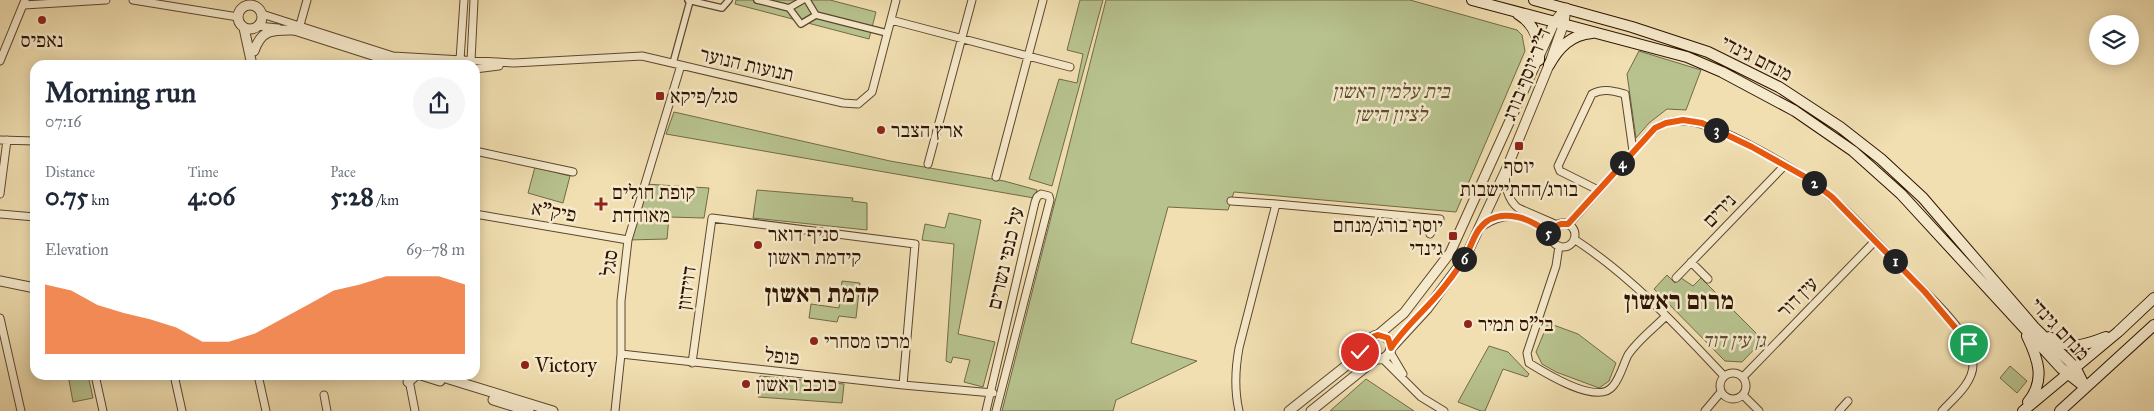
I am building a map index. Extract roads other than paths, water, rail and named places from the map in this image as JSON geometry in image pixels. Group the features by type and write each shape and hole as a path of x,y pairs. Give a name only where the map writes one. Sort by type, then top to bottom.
{"main road":[{"name":"מנחם גינדי","path":"1472,0 1608,35 1703,64 1780,102 1833,137 1872,168 1914,206 2066,374 2085,387"},
{"name":"מנחם גינדי","path":"1534,0 1708,52 1779,88 1825,116 1861,142 1923,198 2034,327 2075,367 2085,387"},
{"path":"1510,10 1525,18 1533,28 1538,41 1539,60"},
{"path":"1549,65 1560,49 1573,38 1591,33 1608,35"},
{"path":"2021,411 2118,332 2154,298"},
{"path":"2060,411 2154,325"},
{"path":"2021,411 2036,391 2039,376 2035,353 2022,326"},
{"path":"2034,327 2058,343 2072,346 2092,343 2118,332"}],"street":[{"path":"0,61 24,3 106,0"},
{"path":"133,0 238,17"},
{"path":"298,28 307,0"},
{"path":"461,60 464,0"},
{"path":"470,60 474,0"},
{"path":"673,63 690,0 722,8 729,0"},
{"path":"757,0 789,8 801,24 816,15"},
{"path":"789,8 803,0"},
{"path":"807,0 816,15 887,33"},
{"name":"תנועות הנוער","path":"480,63 642,56 843,103 858,104 872,92 896,0"},
{"path":"928,164 972,0"},
{"path":"996,177 1043,0"},
{"path":"251,60 244,28 239,23 238,17 242,4 248,5 252,3 259,8 262,14 262,19 256,28 255,60"},
{"name":"ד\"ר יוסף בורג","path":"1378,335 1394,323 1410,306 1450,253 1539,60 1566,8"},
{"path":"262,14 386,60"},
{"path":"891,20 1070,67"},
{"name":"ד\"ר יוסף בורג","path":"1390,350 1427,309 1465,258 1506,170 1549,65 1560,22"},
{"path":"244,28 298,28"},
{"path":"254,51 264,34 274,30 298,28"},
{"name":"תנועות הנוער","path":"298,28 393,56 432,60"},
{"name":"תנועות הנוער","path":"480,68 514,63"},
{"name":"סגל","path":"615,411 621,354 621,301 628,240 681,65"},
{"path":"1598,190 1560,171 1558,166 1592,94 1606,90 1625,94 1633,151"},
{"path":"1506,170 1506,189 1513,204 1557,225 1568,224 1655,128 1666,123 1683,120 1702,123 1785,165 1809,179 1832,197 1925,292 1969,344 1973,367 1967,381 1942,411"},
{"path":"0,194 4,140 30,141"},
{"path":"480,152 573,172"},
{"name":"נירים","path":"1676,278 1785,165"},
{"name":"על כנפי נשרים","path":"986,411 1035,202 1041,194 1049,196 1050,200 996,411"},
{"path":"1231,201 1440,219 1430,234"},
{"path":"1239,411 1235,395 1235,370 1276,204"},
{"path":"0,214 30,217"},
{"name":"פיק\"א","path":"480,215 628,240"},
{"path":"1480,227 1490,220 1510,215 1542,227 1553,242 1559,246 1569,245 1574,239 1573,229 1568,224"},
{"name":"דוידזון","path":"692,363 712,218 916,244 903,385"},
{"path":"1551,237 1552,230 1557,225"},
{"path":"1574,239 1600,256 1666,316 1724,376"},
{"name":"עין דור","path":"1743,377 1875,241"},
{"path":"1559,246 1556,266 1527,353 1529,363 1552,377 1587,392 1603,393 1613,387 1629,354 1666,316"},
{"path":"1691,262 1708,279"},
{"path":"0,281 30,287"},
{"path":"0,287 30,293"},
{"path":"0,318 21,411"},
{"path":"1406,381 1390,350 1388,338 1378,335 1371,338 1368,352 1379,358 1406,381 1421,397 1444,411"},
{"path":"1289,411 1347,365 1368,345"},
{"path":"1311,411 1390,350"},
{"name":"פופל","path":"621,354 692,363 1001,394"},
{"path":"1732,373 1743,377 1747,384 1744,396 1736,400 1727,398 1721,392 1720,384 1724,376 1732,373"},
{"path":"96,380 103,411"},
{"path":"175,380 182,411"},
{"path":"259,380 266,411"},
{"path":"408,380 415,411"},
{"path":"434,380 506,407 529,411"},
{"path":"452,380 553,411"},
{"path":"1706,411 1721,392"},
{"path":"324,395 327,411"},
{"path":"1744,396 1759,411"},
{"path":"1712,411 1727,398"},
{"path":"1838,411 1848,401"}],"place":[{"name":"נאפיס","path":"42,20"},
{"name":"סגל/פיקא","path":"660,96"},
{"name":"ארץ הצבר","path":"881,130"},
{"name":"יוסף בורג/ההתיישבות","path":"1519,146"},
{"name":"קופת חולים מאוחדת","path":"601,204"},
{"name":"יוסף בורג/מנחם גינדי","path":"1453,236"},
{"name":"סניף דואר קידמת ראשון","path":"758,245"},
{"name":"בי\"ס תמיר","path":"1468,324"},
{"name":"מרכז מסחרי","path":"814,341"},
{"name":"Victory","path":"525,365"},
{"name":"כוכב ראשון","path":"746,384"}],"district":[{"name":"קדמת ראשון","path":"822,293"},
{"name":"מרום ראשון","path":"1679,300"}],"park label":[{"name":"בית עלמין ראשון לציון הישן","path":"1391,102"},
{"name":"גן עין דוד","path":"1734,340"}]}
